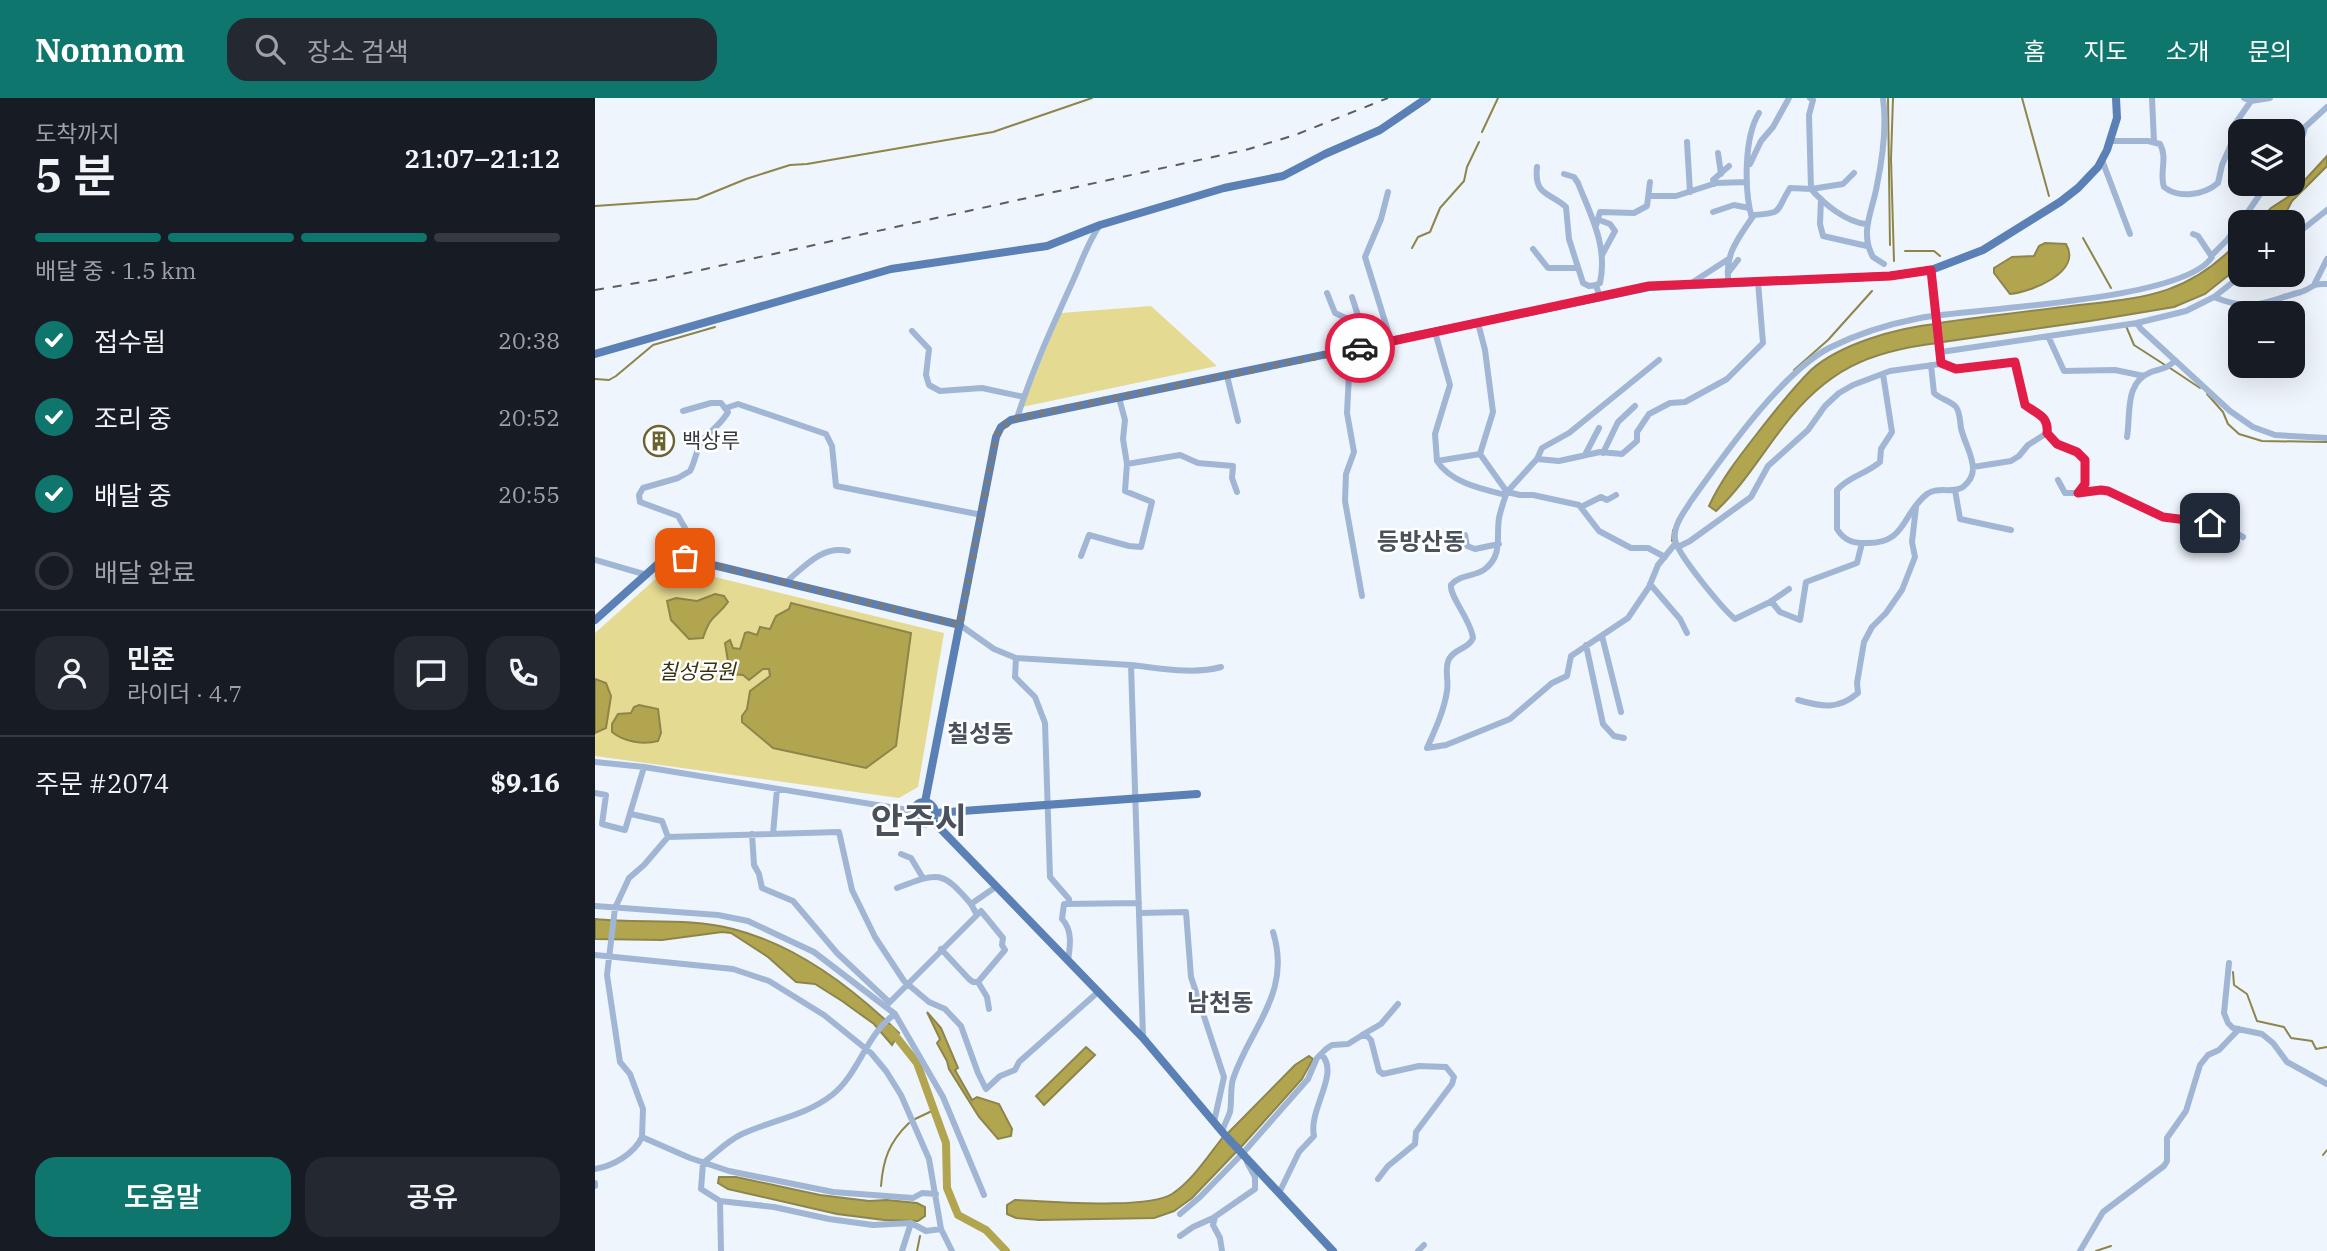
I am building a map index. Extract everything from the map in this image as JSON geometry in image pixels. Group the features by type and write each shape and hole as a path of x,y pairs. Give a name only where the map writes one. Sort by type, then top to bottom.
{"main road":[{"path":"595,354 904,265 1047,246 1100,225 1224,188 1273,179 1292,173 1325,154 1387,126 1427,98"},
{"path":"925,802 998,431 1006,423 1017,418 1649,286 1728,279 1758,282 1890,276 1931,270 1983,250 2045,212 2077,188 2102,160 2111,141 2117,118 2116,98"},
{"path":"595,620 665,560 680,557 960,625"},
{"path":"1197,794 933,817 926,823 915,818 913,811 916,805 925,802 931,804 933,817 1143,1038 1223,1133 1329,1249"}],"street":[{"path":"1748,169 1761,141 1773,127 1789,98"},
{"path":"1821,98 1811,99 1809,115 1811,189 1851,221 1866,224"},
{"path":"1883,98 1885,133 1877,189 1866,224 1867,246 1873,257 1884,264"},
{"path":"2153,98 2154,142"},
{"path":"2111,141 2160,144 2164,152 2162,182 2170,191 2178,194 2201,192 2213,188 2220,178 2222,165 2233,140 2237,118 2248,100 2270,98"},
{"path":"2305,127 2327,107"},
{"path":"1752,218 1747,182 1749,142 1759,113"},
{"path":"1687,142 1690,192"},
{"path":"1718,153 1721,174"},
{"path":"2102,160 2130,234"},
{"path":"1714,184 1713,180 1729,166"},
{"path":"1537,167 1538,185 1545,195 1566,207 1569,239 1584,285 1600,283 1601,212 1634,213 1647,206 1650,183"},
{"path":"1690,284 1727,260 1754,215 1779,211 1790,188 1811,189 1843,184 1854,173"},
{"path":"1565,174 1574,177 1578,183 1592,222 1610,224 1615,231 1602,255"},
{"path":"1650,196 1676,196 1714,184 1747,182"},
{"path":"1388,192 1381,219 1364,257 1391,341"},
{"path":"1821,199 1820,224 1823,236 1867,246"},
{"path":"1713,212 1734,205 1749,208"},
{"path":"2305,227 2327,210"},
{"path":"1017,418 1092,237 1100,225"},
{"path":"2193,234 2212,255"},
{"path":"1789,589 1735,619 1720,604 1677,546 1677,527 1711,473 1766,405 1810,360 1871,330 1937,317 2121,294 2160,286 2205,266 2228,239"},
{"path":"1533,249 1548,268 1578,268"},
{"path":"2214,297 2247,306 2300,292 2315,283 2327,259"},
{"path":"1727,260 1728,279"},
{"path":"1728,279 1738,260"},
{"path":"1931,270 1941,363"},
{"path":"1537,459 1559,461 1603,453 1618,455 1627,451 1637,441 1637,432 1649,414 1669,403 1685,401 1727,379 1762,345 1764,337 1758,282"},
{"path":"2315,283 2327,284"},
{"path":"1596,285 1600,298"},
{"path":"1941,352 2137,323 2186,311 2214,297 2228,286"},
{"path":"1327,293 1335,313 1361,325"},
{"path":"1352,297 1368,346"},
{"path":"1478,323 1493,412 1481,454 1506,493"},
{"path":"2137,323 2230,411 2253,427 2275,436 2327,438"},
{"path":"912,331 929,349 926,374 929,385 940,391 982,388 1024,397"},
{"path":"1435,332 1450,385 1435,434 1437,461 1449,473 1485,491 1533,495 1581,507 1599,531 1631,548 1647,548 1664,557"},
{"path":"2048,336 2064,371 2115,370 2144,376 2165,370 2175,360"},
{"path":"1345,351 1349,374 1347,413 1354,453 1346,474 1345,501 1362,596"},
{"path":"1659,360 1569,433 1542,448 1537,459 1506,493 1499,522 1496,556 1487,567 1460,578 1451,585 1451,593 1463,610 1473,638 1468,645 1450,657 1446,668 1444,703 1427,748 1446,745 1515,716 1532,698 1567,676 1571,656 1628,618 1664,557 1751,497 1768,466 1808,430 1833,398 1853,385 1883,374 1941,363 1956,369 2014,361 2025,405 2045,418 2048,424 2047,433 2057,444 2077,452 2085,460 2085,484 2078,493"},
{"path":"1883,374 1892,432 1881,449 1880,462 1868,471 1854,475 1837,490 1837,529 1848,540 1862,543 1895,537 1916,505 1935,490 1960,489 1971,478 1973,467 1956,407 1934,393 1931,365"},
{"path":"1227,376 1238,421"},
{"path":"2127,437 2131,389 2144,376"},
{"path":"1081,556 1090,535 1129,547 1141,547 1153,502 1125,491 1125,421 1119,398"},
{"path":"682,548 685,528 678,516 640,502 639,495 643,488 678,478 690,471 698,446 723,422 728,412 721,403 683,411"},
{"path":"726,408 738,404 826,434 832,446 836,485 982,514"},
{"path":"1603,453 1618,422 1635,406"},
{"path":"1585,455 1599,428"},
{"path":"1973,467 2011,461 2028,445 2047,433"},
{"path":"1437,461 1481,454"},
{"path":"1127,464 1180,455 1198,463 1233,466 1232,478 1237,492"},
{"path":"2058,480 2065,494 2108,491 2163,517 2219,524 2243,537"},
{"path":"1955,489 1960,519 2011,530"},
{"path":"1581,507 1601,497 1607,500 1616,495"},
{"path":"1798,700 1819,707 1846,704 1858,693 1857,683 1864,642 1872,627 1902,590 1915,557 1912,542 1916,505"},
{"path":"1465,535 1467,547 1472,549 1499,544"},
{"path":"1771,601 1780,612 1800,620 1806,582 1857,563 1862,543"},
{"path":"786,582 814,558 829,550 848,551"},
{"path":"595,560 647,575"},
{"path":"1650,584 1680,619 1687,633"},
{"path":"960,625 994,649 1016,658 1202,670 1221,667"},
{"path":"1602,636 1621,712"},
{"path":"1586,645 1604,724 1614,736 1624,738"},
{"path":"1016,658 1015,677 1035,697 1045,723 1050,877 1069,899 1069,904"},
{"path":"1131,665 1143,1038"},
{"path":"595,762 643,767 913,811"},
{"path":"595,793 606,795 602,824 625,830 643,767"},
{"path":"773,834 776,789"},
{"path":"631,814 663,821 668,837"},
{"path":"595,1169 611,1165 633,1151 642,1137 643,1109 630,1074 620,1062 607,975 615,910 629,878 668,837 839,832 852,890 875,937 906,983 929,1002 944,1009 961,1026 986,1089 1000,1076 1015,1070 1019,1062 1098,992"},
{"path":"752,834 754,865 762,888 793,901 837,953 887,1004 943,1097 984,1195"},
{"path":"901,855 911,858 923,878"},
{"path":"897,888 923,878 946,879 971,904 977,915"},
{"path":"971,904 997,886"},
{"path":"1068,962 1070,944 1068,924 1062,919 1064,904 1139,903"},
{"path":"595,906 615,910 718,915 748,920 814,952 887,1004"},
{"path":"887,1004 981,911 1003,938 1002,945 1005,950 978,982"},
{"path":"1139,913 1186,912 1191,977 1224,1077 1214,1122"},
{"path":"1223,1133 1230,1112 1232,1081 1279,978 1279,956 1273,932"},
{"path":"941,949 969,979 978,982"},
{"path":"595,955 610,953 733,969 769,981 824,1015 866,1046 901,1095 929,1159 941,1229 952,1251"},
{"path":"2229,962 2225,1019 2233,1028 2255,1031 2267,1037 2287,1062 2327,1084"},
{"path":"978,982 989,1009"},
{"path":"1180,1214 1200,1198 1308,1079 1321,1054 1329,1046 1348,1044 1381,1024 1398,1004"},
{"path":"894,1015 866,1046 844,1082 822,1102 743,1133 703,1163 701,1188 720,1200 774,1207 829,1219 873,1225 911,1223 926,1231 941,1229"},
{"path":"2080,1251 2103,1212 2164,1166 2167,1161 2167,1138 2186,1111 2200,1065 2208,1055 2219,1050 2238,1029"},
{"path":"1361,1036 1367,1036 1371,1040 1378,1071 1383,1074 1427,1065 1447,1067 1454,1077 1452,1084 1416,1132 1415,1144 1388,1166 1378,1180"},
{"path":"1279,1193 1299,1152 1314,1136 1312,1128 1317,1105 1329,1073 1327,1060 1321,1054"},
{"path":"1224,1077 1232,1081"},
{"path":"642,1137 703,1163 833,1192 913,1198 922,1193 936,1194"},
{"path":"1180,1236 1215,1217 1255,1189 1255,1177 1242,1153"},
{"path":"720,1200 721,1251"},
{"path":"1215,1217 1213,1226 1220,1238 1222,1251"},
{"path":"902,1251 911,1223"},
{"path":"1418,1251 1424,1245"}],"green space":[{"path":"1151,306 1217,366 1022,407 1061,313"},
{"name":"칠성공원","path":"670,566 944,633 918,787 899,798 595,756 595,633"}],"shaded area":[{"path":"2327,156 2327,166 2305,188 2305,180"},
{"path":"2289,196 2297,196 2287,210 2269,210"},
{"path":"2045,243 2066,244 2069,254 2061,272 2041,285 2010,294 1994,273 1994,268 2012,257 2034,256 2039,246"},
{"path":"2228,251 2228,276 2205,294 2174,307 1942,342 1939,323 2114,301 2159,292 2180,285"},
{"path":"1935,324 1938,343 1891,351 1870,358 1833,377 1799,407 1726,501 1716,511 1709,506 1724,478 1743,452 1811,370 1837,352 1853,345 1904,329"},
{"path":"715,594 724,596 728,602 712,620 703,638 689,639 671,620 667,601 676,598 697,601"},
{"path":"791,603 911,633 896,746 866,768 773,748 742,722 750,691 770,676 769,669 763,669 749,680 743,675 730,674 725,643 730,640 733,648 740,649 745,633 757,635 760,627 770,629 776,616 789,609"},
{"path":"595,679 606,683 611,696 606,728 595,733"},
{"path":"639,705 658,709 661,733 658,741 634,742 612,732 612,724 618,714 631,713 634,707"},
{"path":"595,919 699,923 757,936 823,970 863,1000 899,1033 892,1045 874,1024 842,1001 815,984 796,982 768,957 731,933 662,940 595,939"},
{"path":"927,1012 941,1028 958,1068 955,1070 972,1100 977,1097 999,1104 1012,1129 1011,1136 998,1139 979,1117 949,1069 937,1043 940,1039"},
{"path":"1086,1047 1095,1055 1044,1105 1036,1096"},
{"path":"1309,1056 1313,1059 1302,1079 1241,1147 1227,1134 1295,1065"},
{"path":"1223,1137 1238,1150 1192,1198 1174,1211 1154,1218 1039,1220 1016,1218 1007,1214 1007,1205 1015,1200 1120,1203 1159,1199 1172,1194 1187,1182"},
{"path":"719,1177 736,1177 820,1195 917,1203 925,1207 925,1216 918,1221 837,1214 728,1189 718,1183"}],"waterway":[{"path":"595,206 697,199 790,165 993,132 1092,98"},
{"path":"1482,132 1498,98"},
{"path":"1888,98 1890,245"},
{"path":"1893,98 1891,159 1894,261"},
{"path":"2022,98 2049,196"},
{"path":"1412,248 1418,237 1430,232 1440,208 1464,181 1467,167 1479,142"},
{"path":"2083,238 2111,288"},
{"path":"1905,251 1934,251 1940,256"},
{"path":"1794,370 1828,340 1872,291"},
{"path":"2126,326 2134,345 2165,365"},
{"path":"595,379 609,380 616,376 653,345 715,327"},
{"path":"2170,368 2200,388"},
{"path":"2207,394 2223,412 2228,424 2239,434 2262,441 2327,442"},
{"path":"1672,541 1673,530"},
{"path":"2233,972 2234,985 2247,994 2257,1021 2284,1027 2291,1038 2312,1041 2316,1049 2327,1047"},
{"path":"890,1029 917,1063 946,1143 947,1188 958,1215 986,1230 1006,1251"},
{"path":"915,1119 934,1110"},
{"path":"881,1186 888,1152 896,1137 909,1123"},
{"path":"2323,1155 2327,1150"},
{"path":"917,1251 920,1236"},
{"path":"2096,1251 2111,1246"}],"railway":[{"path":"595,290 660,279 1249,149 1295,135 1388,98"}],"way so far":[{"path":"685,558 960,625 996,437 1006,423 1017,418 1360,348"}],"place":[{"name":"백상루","path":"659,441"}],"district":[{"name":"등방산동","path":"1421,542"},
{"name":"칠성동","path":"980,734"},
{"name":"안주시","path":"919,821"},
{"name":"남천동","path":"1220,1003"}],"route":[{"path":"1360,348 1649,286 1890,276 1931,270 1941,363 1956,369 2014,361 2025,405 2045,418 2048,424 2047,433 2057,444 2077,452 2085,460 2085,484 2078,493 2108,491 2163,517 2210,523"}]}
